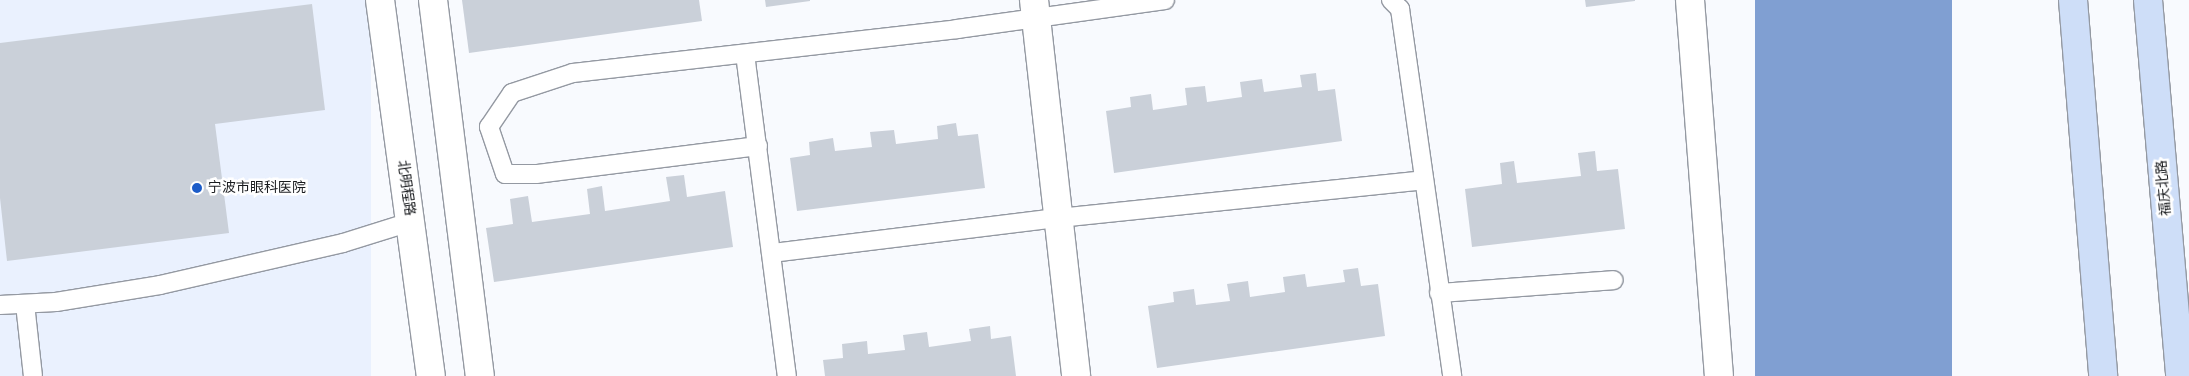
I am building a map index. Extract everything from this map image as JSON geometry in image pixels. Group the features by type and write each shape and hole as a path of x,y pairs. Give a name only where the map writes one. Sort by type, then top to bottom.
{"main road":[{"path":"2073,0 2103,376"},
{"name":"福庆北路","path":"2148,0 2180,376"}],"street":[{"name":"北明程路","path":"380,0 431,376"},
{"path":"433,0 480,376"},
{"path":"1690,0 1719,376"},
{"path":"1034,8 1076,376"}],"lane":[{"path":"758,146 536,174 505,174 489,127 512,93 573,73 745,54 1034,8 1164,0"},
{"path":"1390,0 1400,9 1452,376"},
{"path":"745,54 787,376"},
{"path":"772,253 1058,218 1424,180"},
{"path":"0,305 25,304 160,285 343,243 410,222"},
{"path":"1439,293 1614,280"},
{"path":"25,304 33,376"}],"shaded area":[{"name":"宁波市眼科医院","path":"0,0 371,0 371,376 0,376"}],"water":[{"path":"1755,0 1952,0 1952,376 1755,376"}],"building":[{"path":"462,0 699,0 702,21 469,53"},
{"path":"765,0 810,0 810,1 766,7"},
{"path":"1585,0 1635,0 1635,1 1586,7"},
{"path":"312,4 325,110 215,124 229,233 7,261 0,198 0,43"},
{"path":"1316,73 1318,91 1335,89 1342,141 1114,173 1106,111 1131,107 1130,97 1151,94 1153,110 1187,105 1185,88 1205,86 1207,102 1242,97 1240,82 1262,79 1264,92 1302,87 1300,75"},
{"path":"956,123 958,136 978,134 985,188 797,211 790,158 810,155 809,142 833,138 835,151 872,147 870,132 894,130 896,144 938,139 937,126"},
{"path":"1595,151 1597,171 1618,169 1625,229 1472,247 1465,189 1502,184 1500,163 1514,161 1517,183 1581,176 1578,153"},
{"path":"684,175 687,197 725,191 733,247 494,282 486,228 513,224 510,199 528,196 532,222 590,214 587,189 602,186 605,211 670,201 666,177"},
{"path":"1358,268 1361,286 1378,284 1385,336 1157,368 1148,306 1174,302 1173,292 1194,289 1196,305 1230,301 1227,284 1248,281 1250,297 1285,292 1283,277 1305,274 1307,287 1345,282 1343,270"},
{"path":"990,326 991,339 1011,336 1016,376 825,376 823,360 843,358 842,344 867,341 868,354 905,350 903,335 927,332 929,347 971,341 969,329"}],"place":[{"name":"宁波市眼科医院","path":"197,188"}]}
